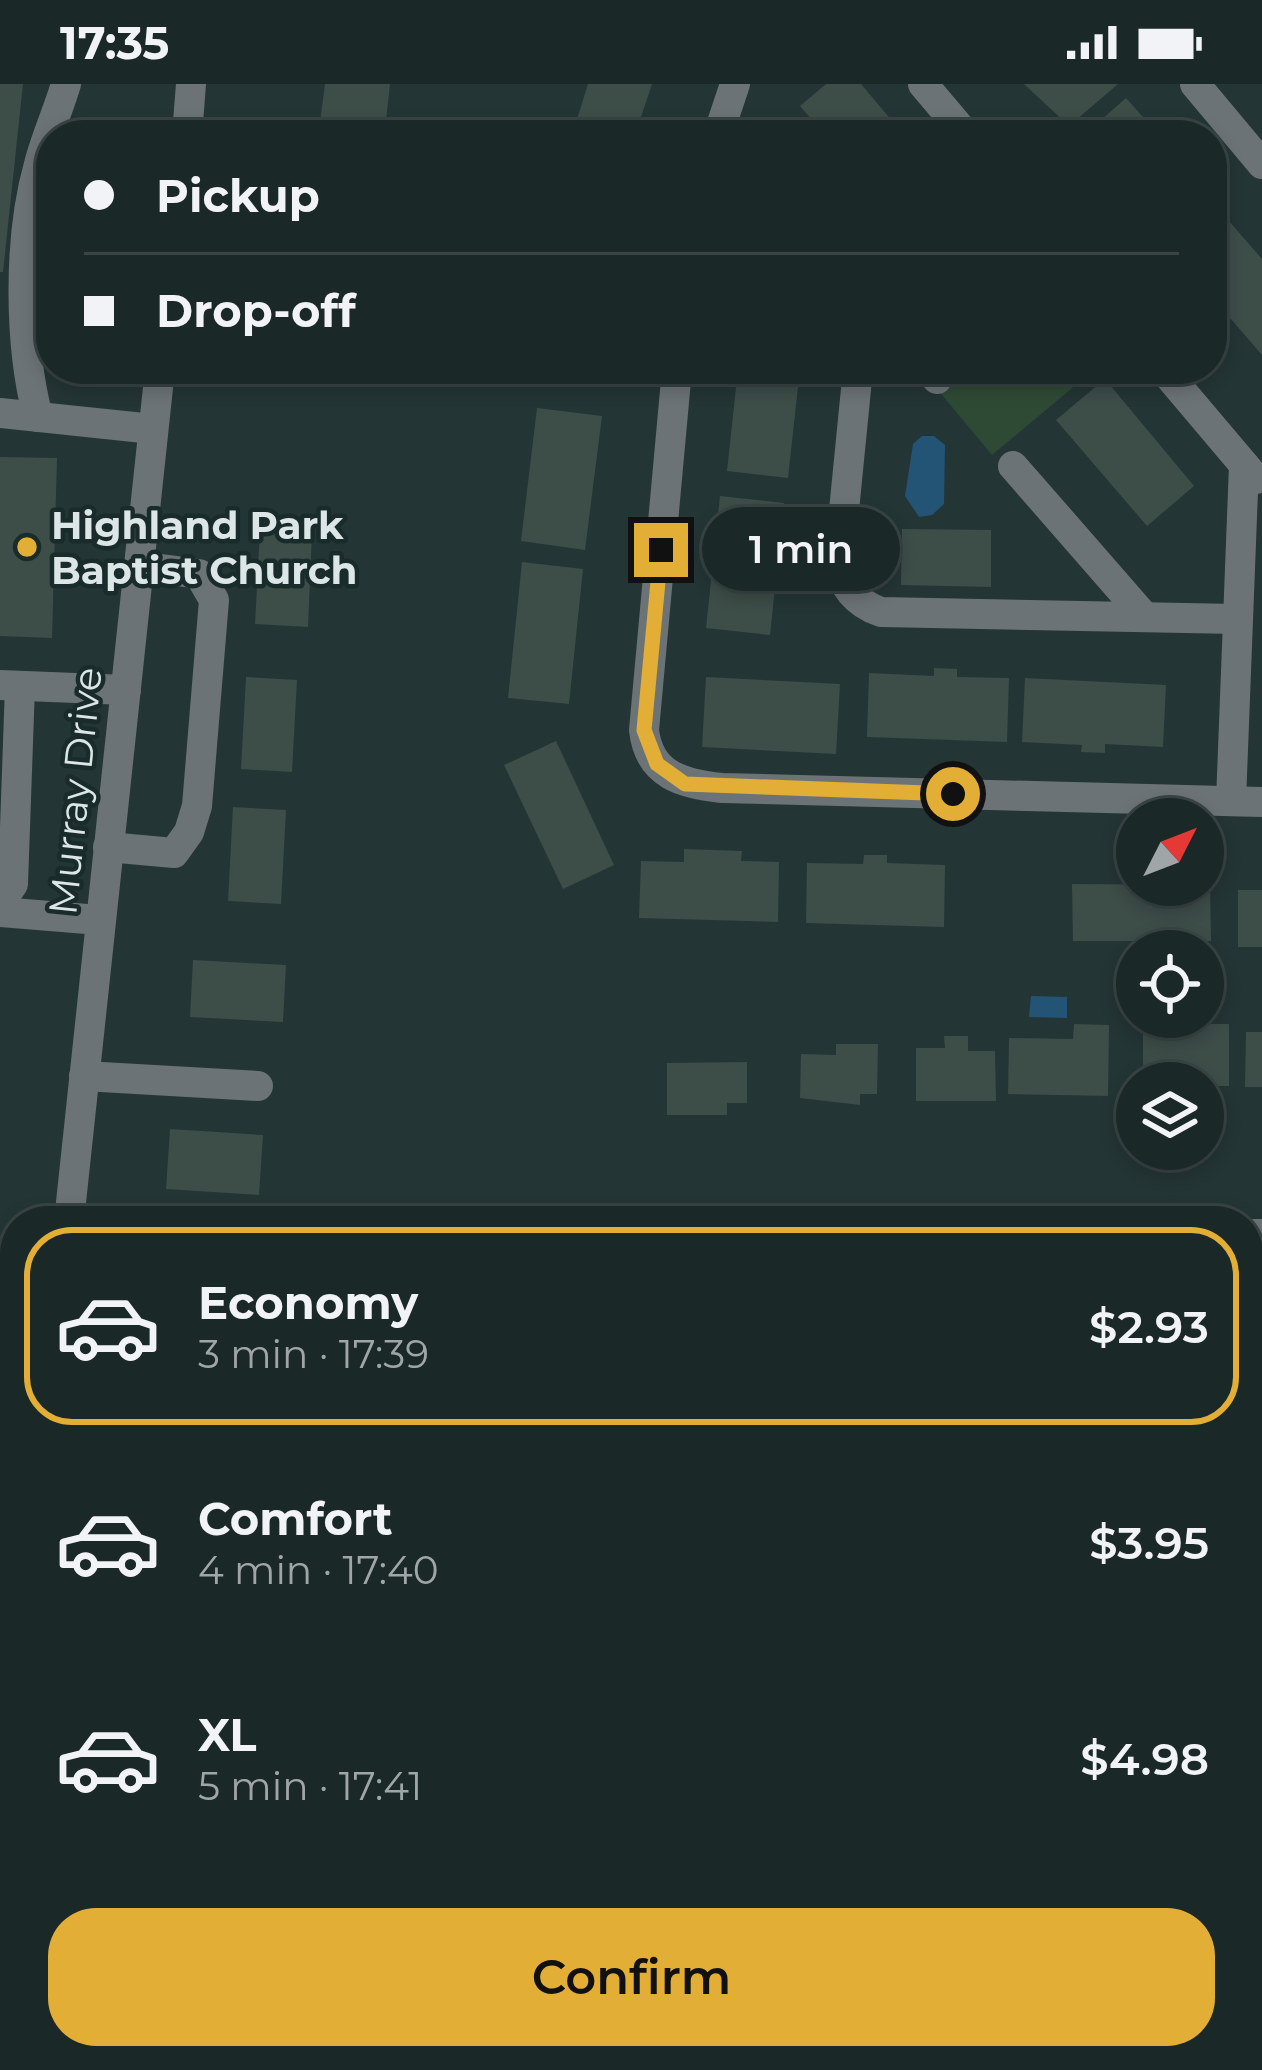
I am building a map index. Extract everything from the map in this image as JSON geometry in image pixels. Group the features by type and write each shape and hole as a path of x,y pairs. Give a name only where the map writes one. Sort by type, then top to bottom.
{"street":[{"path":"188,120 190,84"},
{"path":"723,120 735,84"},
{"path":"923,84 953,120"},
{"path":"1195,84 1256,147"},
{"path":"36,186 26,273 25,365 38,417"},
{"name":"Murray Drive","path":"71,1206 158,384"},
{"path":"676,384 644,730 653,759 668,776 722,788 1262,802"},
{"path":"857,384 839,561 842,581 861,603 881,612 1237,619"},
{"path":"1176,384 1253,475 1237,619 1231,801"},
{"path":"0,413 153,429"},
{"path":"1013,466 1143,615"},
{"path":"108,848 174,853 190,832 197,806 214,600 199,574 139,566"},
{"path":"99,920 4,900 10,686 126,690"},
{"path":"84,1076 258,1086"}],"green space":[{"path":"943,384 1077,384 992,455 937,389"}],"water":[{"path":"922,436 934,436 945,445 944,504 932,515 919,517 905,496 913,444"},
{"path":"1031,996 1067,997 1067,1018 1029,1017"}],"building":[{"path":"0,84 23,84 3,272 0,272"},
{"path":"325,84 390,84 386,120 320,120"},
{"path":"588,84 652,84 640,120 577,120"},
{"path":"826,84 861,84 891,120 812,120 800,106"},
{"path":"1024,84 1118,84 1076,120 1063,120"},
{"path":"1126,98 1146,120 1101,120"},
{"path":"1227,221 1262,259 1262,355 1227,314"},
{"path":"736,384 798,384 788,478 727,471"},
{"path":"1099,384 1109,384 1194,486 1147,526 1056,420"},
{"path":"537,408 602,416 585,550 521,541"},
{"name":"Highland Park Baptist Church","path":"0,457 57,458 52,638 0,636"},
{"path":"720,496 784,503 770,635 706,628"},
{"path":"902,529 991,530 991,587 901,585"},
{"path":"260,531 312,533 308,627 255,624"},
{"path":"522,562 583,569 569,704 508,698"},
{"path":"934,668 957,669 957,677 1009,678 1007,742 867,737 869,673 934,676"},
{"path":"246,677 297,680 292,772 241,769"},
{"path":"706,677 840,684 836,754 702,747"},
{"path":"1025,678 1166,685 1163,747 1105,744 1105,753 1081,752 1082,745 1022,742"},
{"path":"556,741 614,865 563,889 504,765"},
{"path":"233,807 286,810 281,904 228,901"},
{"path":"684,849 742,851 741,861 779,862 778,922 639,918 641,861 684,862"},
{"path":"864,855 887,855 887,863 945,865 944,927 806,923 807,863 863,864"},
{"path":"1072,884 1116,884 1116,906 1210,906 1211,930 1116,930 1116,941 1073,941"},
{"path":"1238,890 1262,890 1262,947 1238,947"},
{"path":"193,960 286,965 283,1022 190,1017"},
{"path":"1074,1024 1109,1025 1108,1096 1008,1094 1009,1038 1073,1039"},
{"path":"1224,1024 1229,1024 1229,1086 1224,1086 1224,1062 1143,1062 1143,1038 1224,1038"},
{"path":"1246,1032 1262,1032 1262,1087 1245,1087"},
{"path":"944,1036 968,1036 968,1051 995,1051 996,1101 916,1101 916,1048 945,1048"},
{"path":"836,1044 878,1044 877,1094 860,1094 860,1105 800,1098 801,1054 836,1055"},
{"path":"747,1062 747,1103 727,1103 727,1115 667,1115 667,1063"},
{"path":"170,1129 263,1135 259,1195 166,1189"}],"place":[{"name":"Highland Park Baptist Church","path":"27,547"}],"route":[{"path":"661,550 644,730 653,759 668,776 685,784 722,788 953,794"}]}
